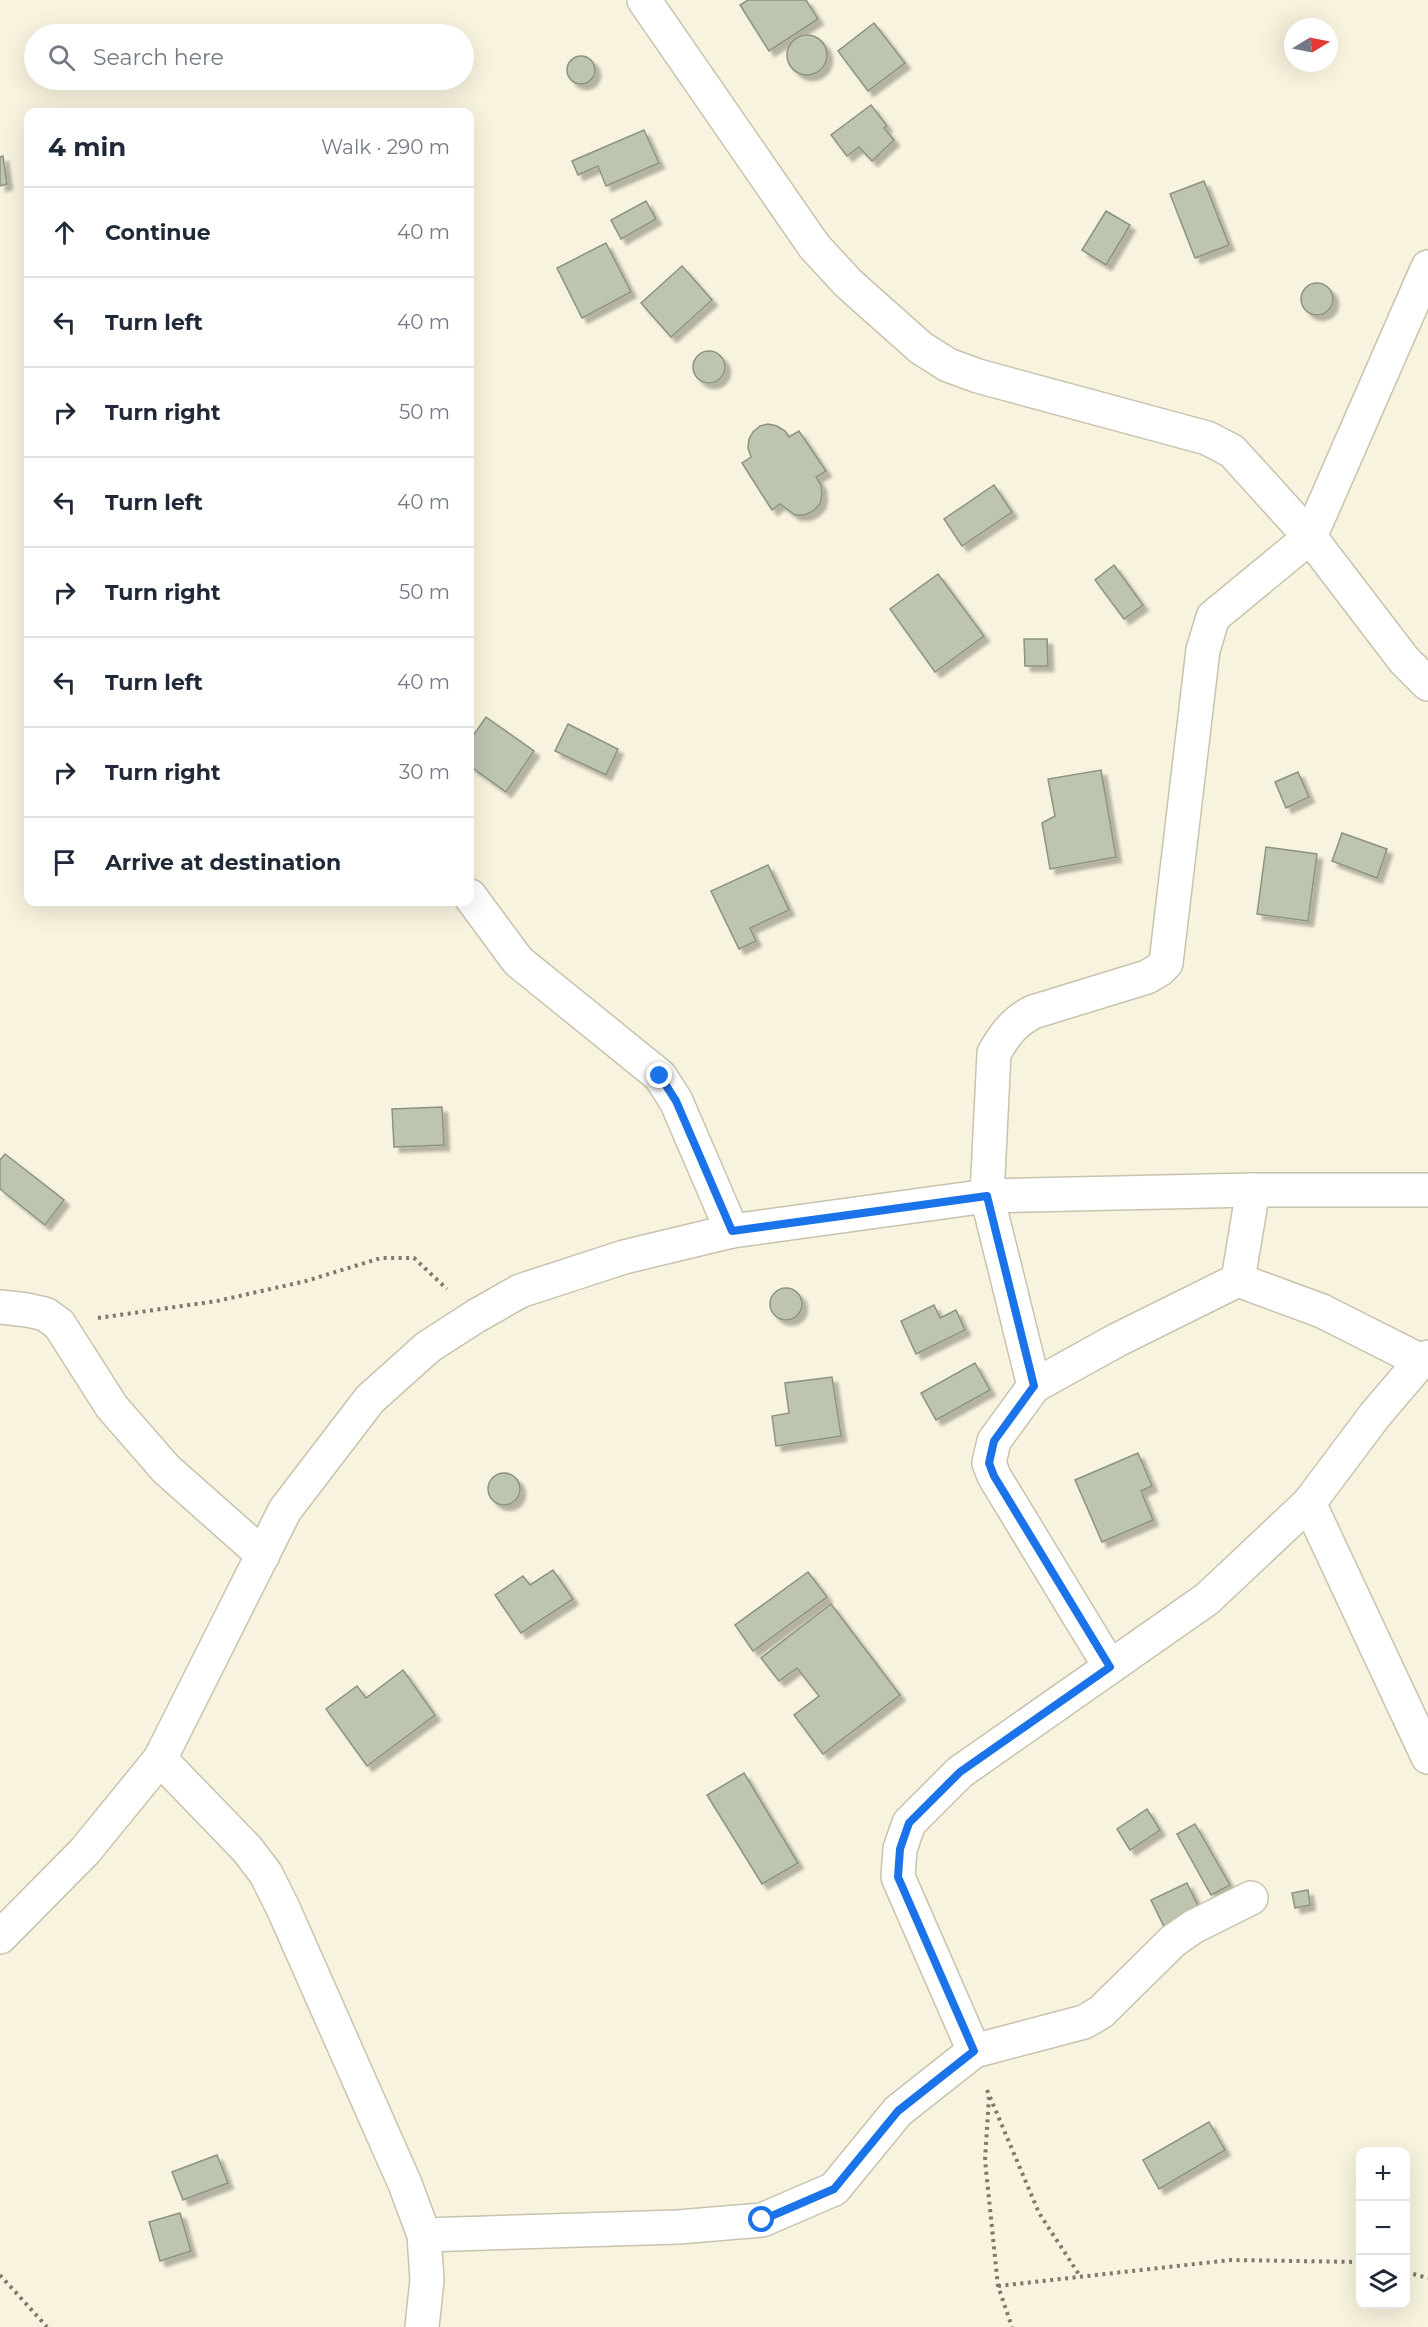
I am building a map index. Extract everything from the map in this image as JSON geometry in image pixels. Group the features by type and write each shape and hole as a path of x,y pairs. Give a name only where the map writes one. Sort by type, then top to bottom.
{"street":[{"path":"644,0 814,246 848,283 921,348 948,364 978,376 1207,438 1232,451 1310,537 1404,660 1428,684"},
{"path":"1034,1386 987,1196 994,1053 1006,1032 1018,1020 1034,1012 1147,977 1166,963 1203,650 1213,617 1310,537 1428,267"},
{"path":"474,901 518,961 660,1076 676,1101 732,1231"},
{"path":"1238,1280 1253,1190"},
{"path":"0,1937 85,1851 160,1759 285,1510 370,1399 428,1347 520,1291 624,1257 732,1231 987,1196 1253,1190 1428,1190"},
{"path":"974,2051 898,1877 900,1849 909,1823 960,1772 1110,1667 1207,1599 1309,1503 1375,1415 1424,1359 1322,1311 1238,1280 1117,1340 1034,1386 994,1441 989,1463 994,1476 1110,1667"},
{"path":"0,1307 45,1314 59,1324 112,1407 166,1469 262,1555"},
{"path":"1309,1503 1428,1757"},
{"path":"160,1759 247,1849 266,1874 405,2184 424,2235 427,2280 422,2327"},
{"path":"424,2235 678,2227 762,2220 834,2189 898,2111 974,2051 1084,2022 1101,2012 1173,1941 1193,1927 1251,1898"}],"path":[{"path":"59,1324 217,1301 306,1281 381,1258 414,1258 476,1316"},
{"path":"974,2051 989,2096 1039,2213 1080,2276"},
{"path":"989,2096 985,2160 998,2286 1012,2327"},
{"path":"998,2286 1231,2260 1356,2262"},
{"path":"1410,2273 1428,2278"},
{"path":"0,2275 47,2327"}],"building":[{"path":"748,0 806,0 818,19 769,51 740,5"},
{"path":"874,23 905,63 868,91 838,51"},
{"path":"807,35 815,36 821,41 826,47 826,63 821,69 815,74 807,75 799,74 793,69 788,63 787,55 788,47 793,41 799,36"},
{"path":"581,56 591,60 595,70 591,80 581,84 571,80 567,70 571,60"},
{"path":"871,105 887,126 884,128 894,140 872,161 859,147 847,156 831,135"},
{"path":"644,130 659,163 606,186 598,166 578,175 572,161"},
{"path":"3,156 7,184 0,186 0,157"},
{"path":"1204,181 1229,245 1195,258 1170,194"},
{"path":"646,201 656,219 621,239 611,220"},
{"path":"1106,211 1130,225 1106,265 1082,250"},
{"path":"606,243 631,292 582,318 557,268"},
{"path":"682,266 712,300 671,337 641,303"},
{"path":"1317,283 1328,288 1333,299 1328,310 1317,315 1306,310 1301,299 1306,288"},
{"path":"709,351 720,356 725,367 720,378 709,383 698,378 693,367 698,356"},
{"path":"768,424 777,426 789,437 799,431 826,471 816,477 821,485 820,504 805,515 795,515 780,504 772,510 742,463 751,457 748,448 753,432 760,426"},
{"path":"994,485 1012,512 962,546 944,519"},
{"path":"1114,565 1143,605 1124,619 1095,580"},
{"path":"938,574 984,636 935,672 890,609"},
{"path":"1024,639 1047,639 1048,666 1025,666"},
{"path":"486,717 534,751 506,792 474,769 474,734"},
{"path":"568,724 618,749 606,775 555,751"},
{"path":"1101,770 1116,857 1050,869 1042,823 1055,816 1048,779"},
{"path":"1298,772 1309,797 1286,808 1275,782"},
{"path":"1342,833 1387,849 1377,878 1332,861"},
{"path":"1266,847 1317,854 1308,921 1257,914"},
{"path":"768,865 789,910 750,928 756,941 739,949 711,891"},
{"path":"442,1107 444,1145 394,1147 392,1109"},
{"path":"5,1154 64,1200 45,1225 0,1189 0,1160"},
{"path":"786,1288 797,1293 802,1304 797,1315 786,1320 775,1315 770,1304 775,1293"},
{"path":"934,1305 940,1318 956,1310 965,1330 916,1354 901,1321"},
{"path":"975,1363 990,1390 936,1420 921,1393"},
{"path":"832,1377 841,1436 776,1446 772,1416 789,1413 785,1383"},
{"path":"1138,1453 1152,1486 1141,1491 1153,1520 1102,1542 1075,1480"},
{"path":"504,1473 515,1478 520,1489 515,1500 504,1505 493,1500 488,1489 493,1478"},
{"path":"553,1570 573,1599 521,1633 495,1595 523,1576 530,1585"},
{"path":"808,1572 827,1597 753,1651 735,1625"},
{"path":"831,1604 900,1695 823,1754 794,1715 819,1696 797,1668 779,1681 761,1658"},
{"path":"403,1670 435,1715 367,1766 326,1709 357,1686 366,1698"},
{"path":"744,1773 798,1863 762,1884 707,1795"},
{"path":"1147,1809 1160,1830 1130,1850 1117,1829"},
{"path":"1195,1824 1230,1885 1211,1895 1177,1834"},
{"path":"1187,1883 1206,1922 1170,1939 1151,1900"},
{"path":"1308,1890 1310,1905 1295,1908 1292,1893"},
{"path":"1209,2122 1225,2150 1159,2189 1143,2160"},
{"path":"217,2155 228,2183 183,2200 172,2172"},
{"path":"180,2213 191,2251 160,2261 149,2222"}],"route":[{"path":"660,1076 676,1101 732,1231 987,1196 1034,1386 994,1441 989,1463 994,1476 1110,1667 960,1772 909,1823 900,1849 898,1877 974,2051 898,2111 834,2189 762,2220"}]}
